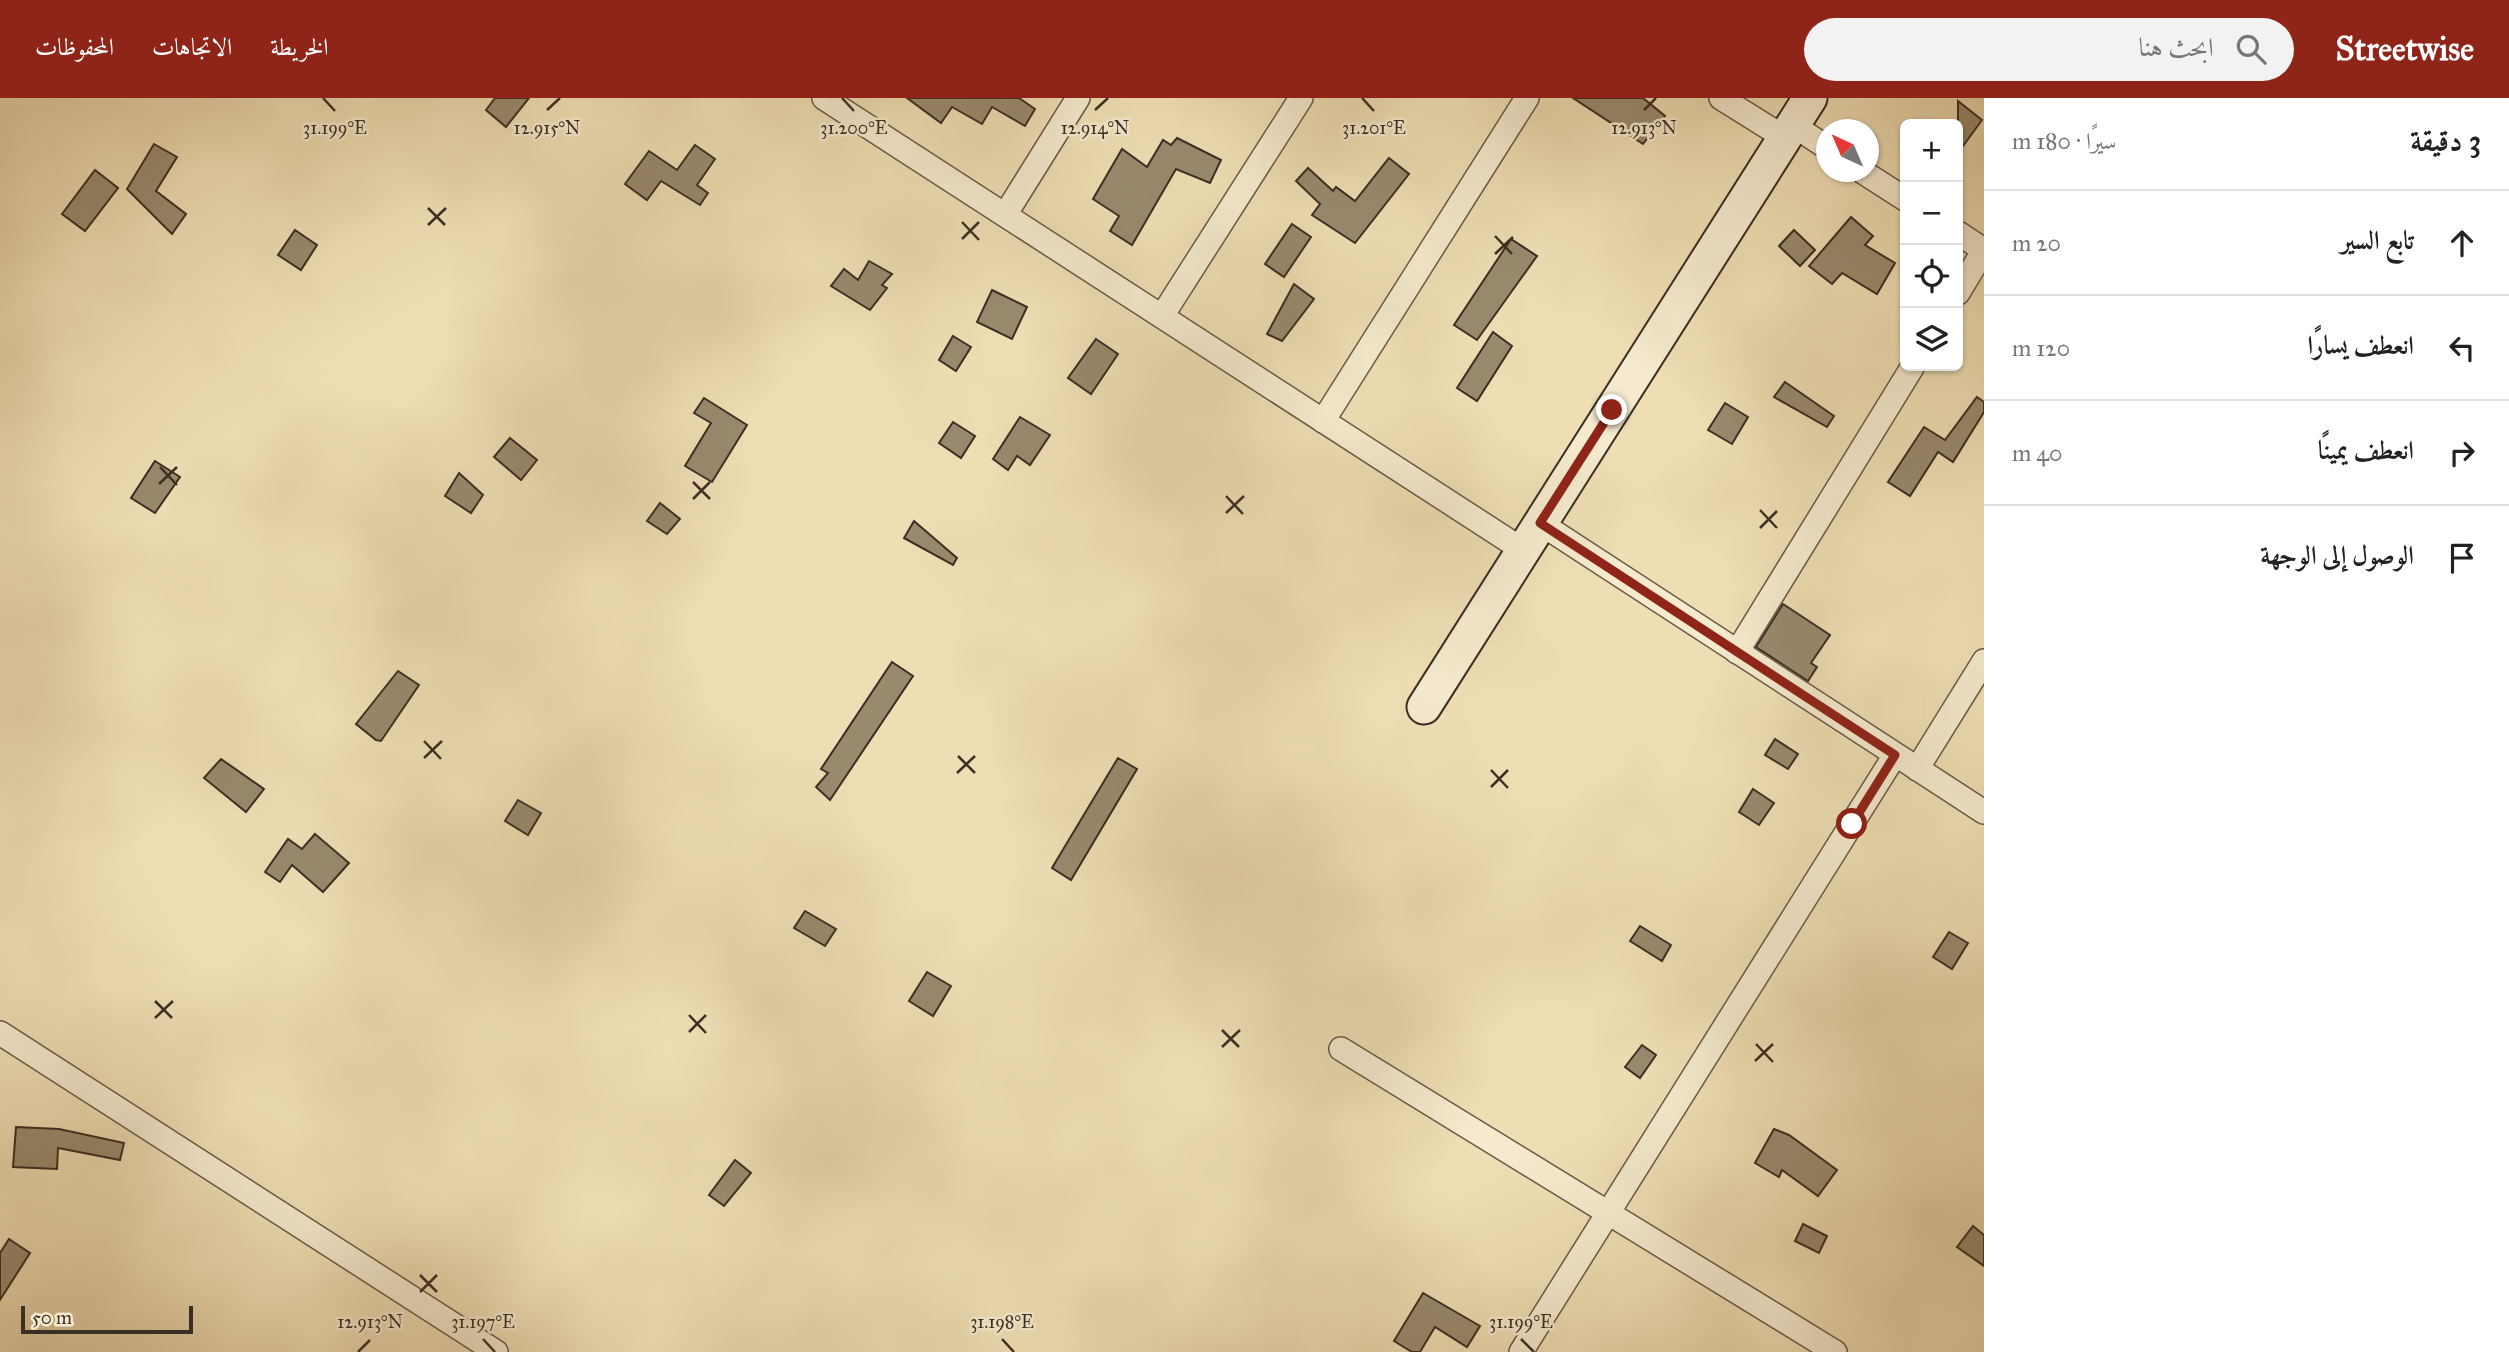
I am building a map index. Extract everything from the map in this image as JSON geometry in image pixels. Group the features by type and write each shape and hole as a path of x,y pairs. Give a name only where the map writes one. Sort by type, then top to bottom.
{"street":[{"path":"1005,215 1078,98"},
{"path":"1162,316 1301,98"},
{"path":"1323,421 1527,98"},
{"path":"1721,98 1796,120 1816,139"},
{"path":"838,102 1005,215 1323,421 1737,652 1984,812"},
{"path":"1424,707 1796,120"},
{"path":"1879,182 1900,196"},
{"path":"1963,236 1984,250 1963,285"},
{"path":"1737,652 1910,371"},
{"path":"1917,769 1984,661"},
{"path":"1521,1352 1895,755"},
{"path":"0,1033 496,1352"},
{"path":"1341,1049 1835,1352"}],"building":[{"path":"495,98 529,98 506,127 486,110"},
{"path":"907,98 1019,98 1035,109 1025,126 992,107 982,124 952,107 941,123"},
{"path":"1573,98 1643,98 1665,116 1643,144"},
{"path":"1958,101 1982,120 1963,146 1963,119 1958,119"},
{"path":"1177,138 1221,160 1210,183 1176,169 1132,245 1110,231 1119,216 1093,199 1122,149 1147,167 1163,140 1171,145"},
{"path":"154,144 177,157 156,191 186,214 172,234 127,189"},
{"path":"695,145 715,159 697,185 708,193 700,205 661,181 647,200 625,184 649,151 677,170"},
{"path":"1389,158 1409,174 1355,243 1312,215 1320,204 1296,181 1308,168 1333,191 1336,187 1355,201"},
{"path":"95,170 118,188 85,231 62,214"},
{"path":"1851,217 1873,236 1865,245 1895,263 1877,294 1842,273 1832,284 1809,266"},
{"path":"1292,224 1311,237 1284,277 1265,264"},
{"path":"295,230 317,245 301,270 278,255"},
{"path":"1794,230 1815,250 1800,266 1779,246"},
{"path":"1511,239 1537,256 1477,340 1454,325"},
{"path":"869,261 892,274 882,285 887,288 870,310 831,286 844,269 858,280"},
{"path":"1294,284 1314,299 1282,341 1267,334"},
{"path":"992,290 1027,307 1012,339 977,322"},
{"path":"1493,332 1512,346 1477,401 1457,388"},
{"path":"953,336 971,347 956,371 939,360"},
{"path":"1096,339 1118,354 1091,394 1068,378"},
{"path":"1785,382 1834,416 1827,427 1774,397"},
{"path":"1977,397 1984,402 1984,412 1953,462 1938,452 1910,496 1888,482 1924,427 1945,440"},
{"path":"704,398 747,425 712,482 685,466 711,423 694,413"},
{"path":"1725,403 1748,417 1732,444 1708,430"},
{"path":"1020,417 1050,435 1030,465 1017,456 1008,470 993,459"},
{"path":"953,422 975,436 961,458 939,443"},
{"path":"510,438 537,460 521,480 494,457"},
{"path":"155,461 180,477 155,513 131,498"},
{"path":"459,473 483,495 471,513 445,496"},
{"path":"660,503 680,519 667,534 647,521"},
{"path":"914,521 957,558 953,565 904,538"},
{"path":"1783,604 1830,635 1811,663 1817,667 1808,681 1756,647"},
{"path":"892,662 913,676 830,800 816,787 828,773 821,769"},
{"path":"398,671 419,685 381,741 376,740 356,724"},
{"path":"1775,739 1798,754 1788,769 1765,755"},
{"path":"1118,758 1137,769 1071,880 1052,868"},
{"path":"221,759 264,789 246,812 204,778"},
{"path":"1753,789 1774,803 1759,825 1739,812"},
{"path":"518,800 541,813 528,835 505,821"},
{"path":"315,834 349,863 323,892 292,865 280,882 265,872 288,839 302,849"},
{"path":"805,911 836,929 825,946 794,928"},
{"path":"1640,926 1671,945 1662,961 1630,941"},
{"path":"1949,932 1968,943 1952,969 1933,957"},
{"path":"927,972 951,986 933,1016 909,1001"},
{"path":"1642,1045 1656,1055 1640,1078 1625,1067"},
{"path":"16,1127 59,1129 124,1143 120,1160 58,1148 57,1169 13,1167"},
{"path":"1774,1129 1789,1135 1837,1170 1818,1196 1782,1170 1779,1177 1755,1163"},
{"path":"735,1160 751,1173 724,1206 709,1195"},
{"path":"1803,1224 1827,1236 1819,1253 1795,1241"},
{"path":"1973,1226 1984,1235 1984,1266 1957,1247"},
{"path":"9,1239 30,1253 0,1300 0,1253"},
{"path":"1423,1293 1480,1326 1467,1347 1435,1327 1420,1352 1412,1352 1394,1341"}],"route":[{"path":"1612,410 1540,523 1895,755 1852,824"}]}
